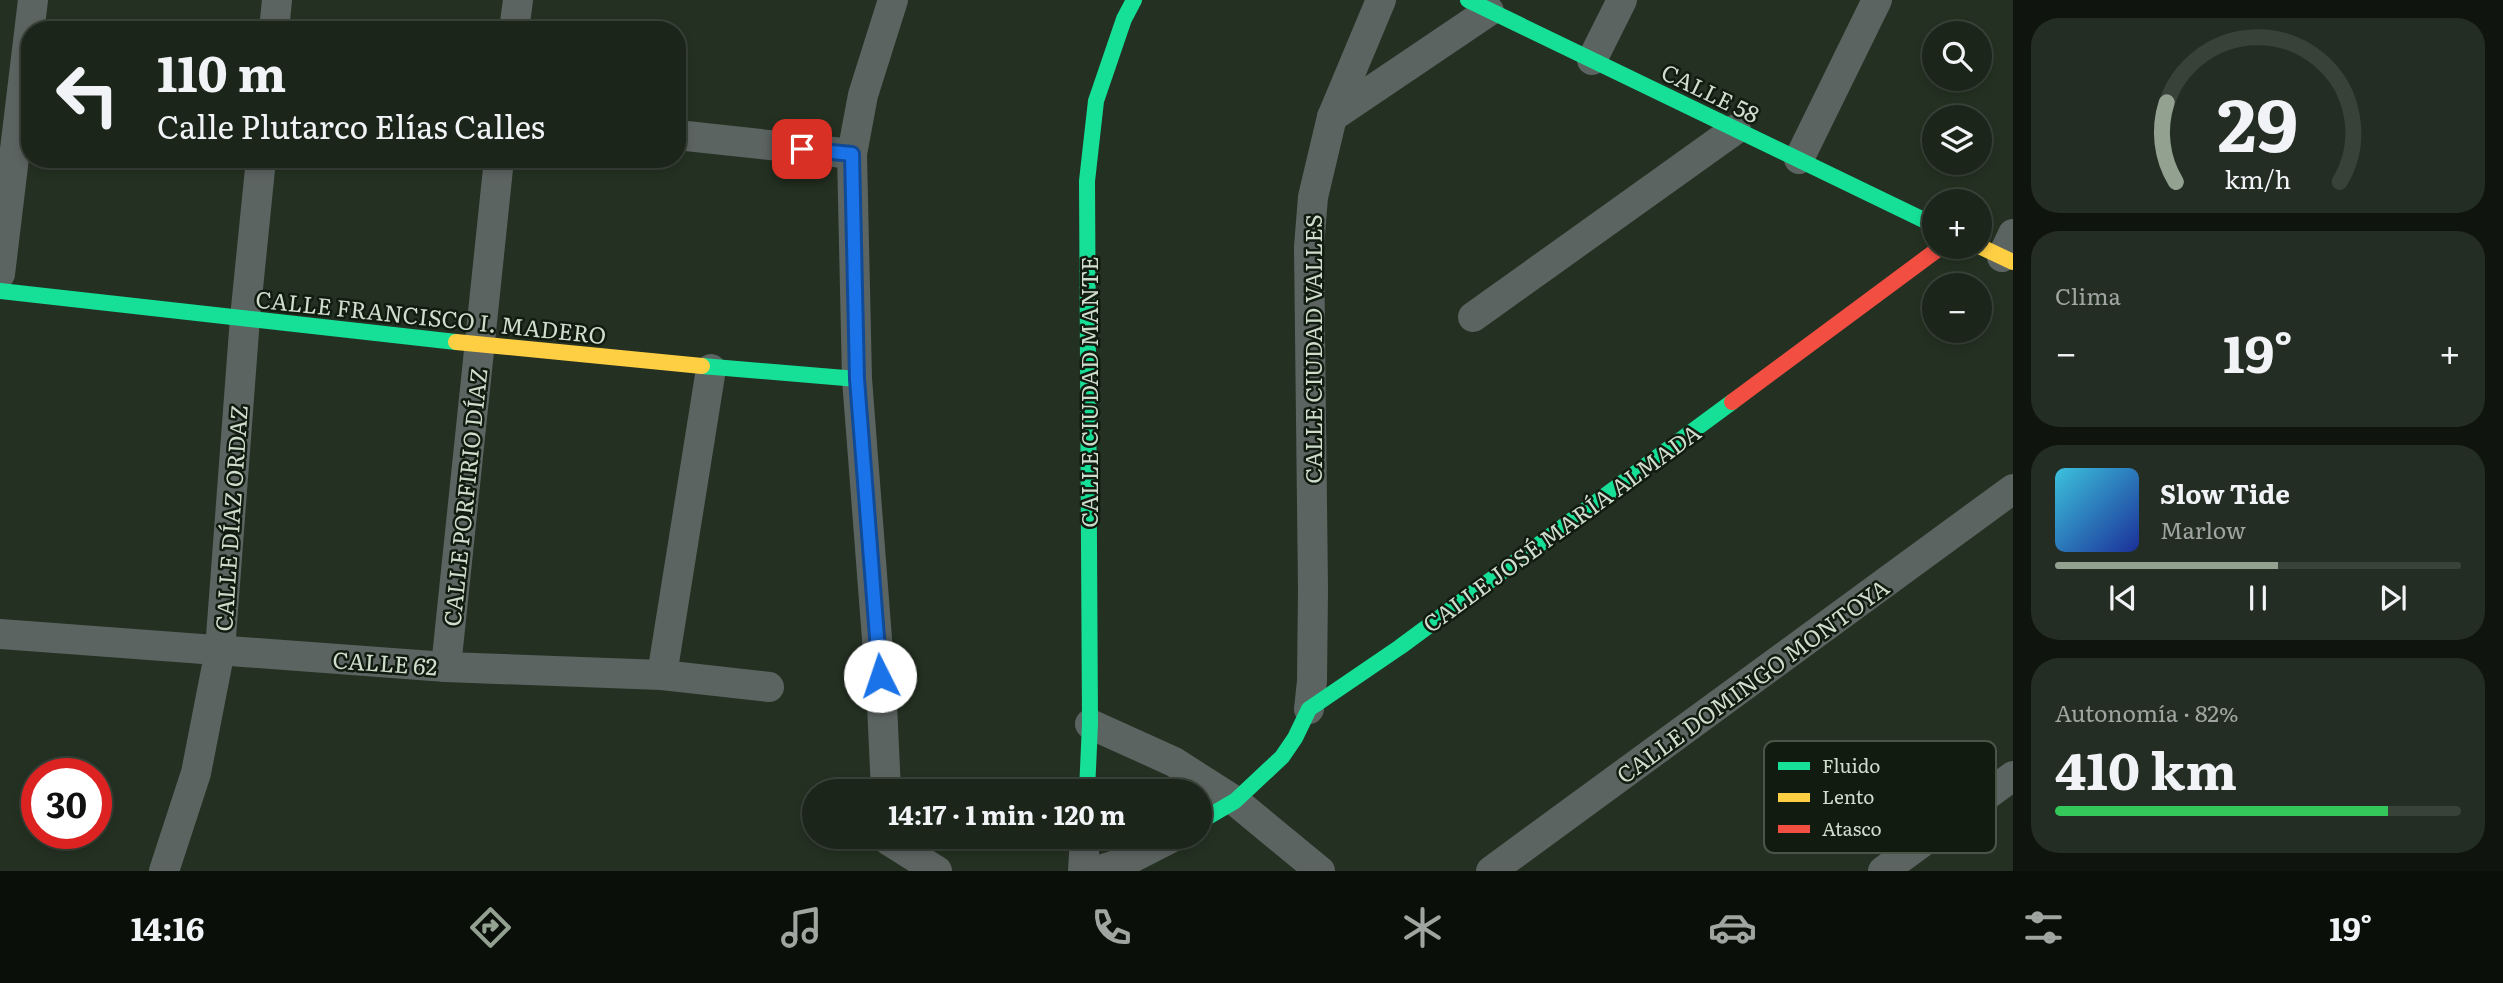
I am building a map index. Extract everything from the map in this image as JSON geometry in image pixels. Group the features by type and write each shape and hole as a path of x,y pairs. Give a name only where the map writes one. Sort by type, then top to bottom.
{"street":[{"path":"29,21 33,0"},
{"path":"275,21 277,0"},
{"path":"515,21 518,0"},
{"path":"885,779 857,379 852,154 863,95 893,0"},
{"name":"CALLE CIUDAD MANTE","path":"1088,779 1090,724 1087,181 1096,101 1134,0"},
{"name":"CALLE CIUDAD VALLES","path":"1309,709 1313,603 1309,247 1313,197 1332,117 1381,0"},
{"path":"1592,60 1622,0"},
{"path":"1799,159 1877,0"},
{"path":"1332,117 1478,5"},
{"name":"CALLE 58","path":"1478,5 1922,219"},
{"path":"0,274 8,139 21,67"},
{"path":"1473,317 1735,129"},
{"path":"686,136 852,154"},
{"name":"CALLE DÍAZ ORDAZ","path":"164,871 196,773 220,650 245,318 260,168"},
{"name":"CALLE PORFIRIO DÍAZ","path":"446,667 498,168"},
{"name":"CALLE JOSÉ MARÍA ALMADA","path":"1212,815 1234,802 1282,757 1309,709 1400,647 1925,259"},
{"name":"CALLE FRANCISCO I. MADERO","path":"0,291 711,369 857,379"},
{"path":"662,675 711,369"},
{"name":"CALLE DOMINGO MONTOYA","path":"1491,871 2013,489"},
{"name":"CALLE 62","path":"0,634 446,667 662,675 769,687"},
{"path":"1090,724 1174,762 1234,802 1320,871"},
{"path":"1996,788 2013,776"},
{"path":"889,849 890,871"},
{"path":"904,849 937,871"},
{"path":"1083,871 1084,849"},
{"path":"1096,871 1122,863 1149,849"},
{"path":"1883,871 1908,853"}],"traffic: fast":[{"path":"1088,779 1090,724 1087,181 1096,101 1124,19 1134,0"},
{"path":"1468,0 1922,219"},
{"path":"0,291 456,342"},
{"path":"702,366 857,379"},
{"path":"1212,814 1235,801 1282,757 1309,709 1400,647 1732,402"}],"traffic: slow":[{"path":"1992,252 2013,262"},
{"path":"456,342 702,366"}],"traffic: jam":[{"path":"1732,402 1925,259"}],"route":[{"path":"802,149 852,154 857,379 880,676"}]}
